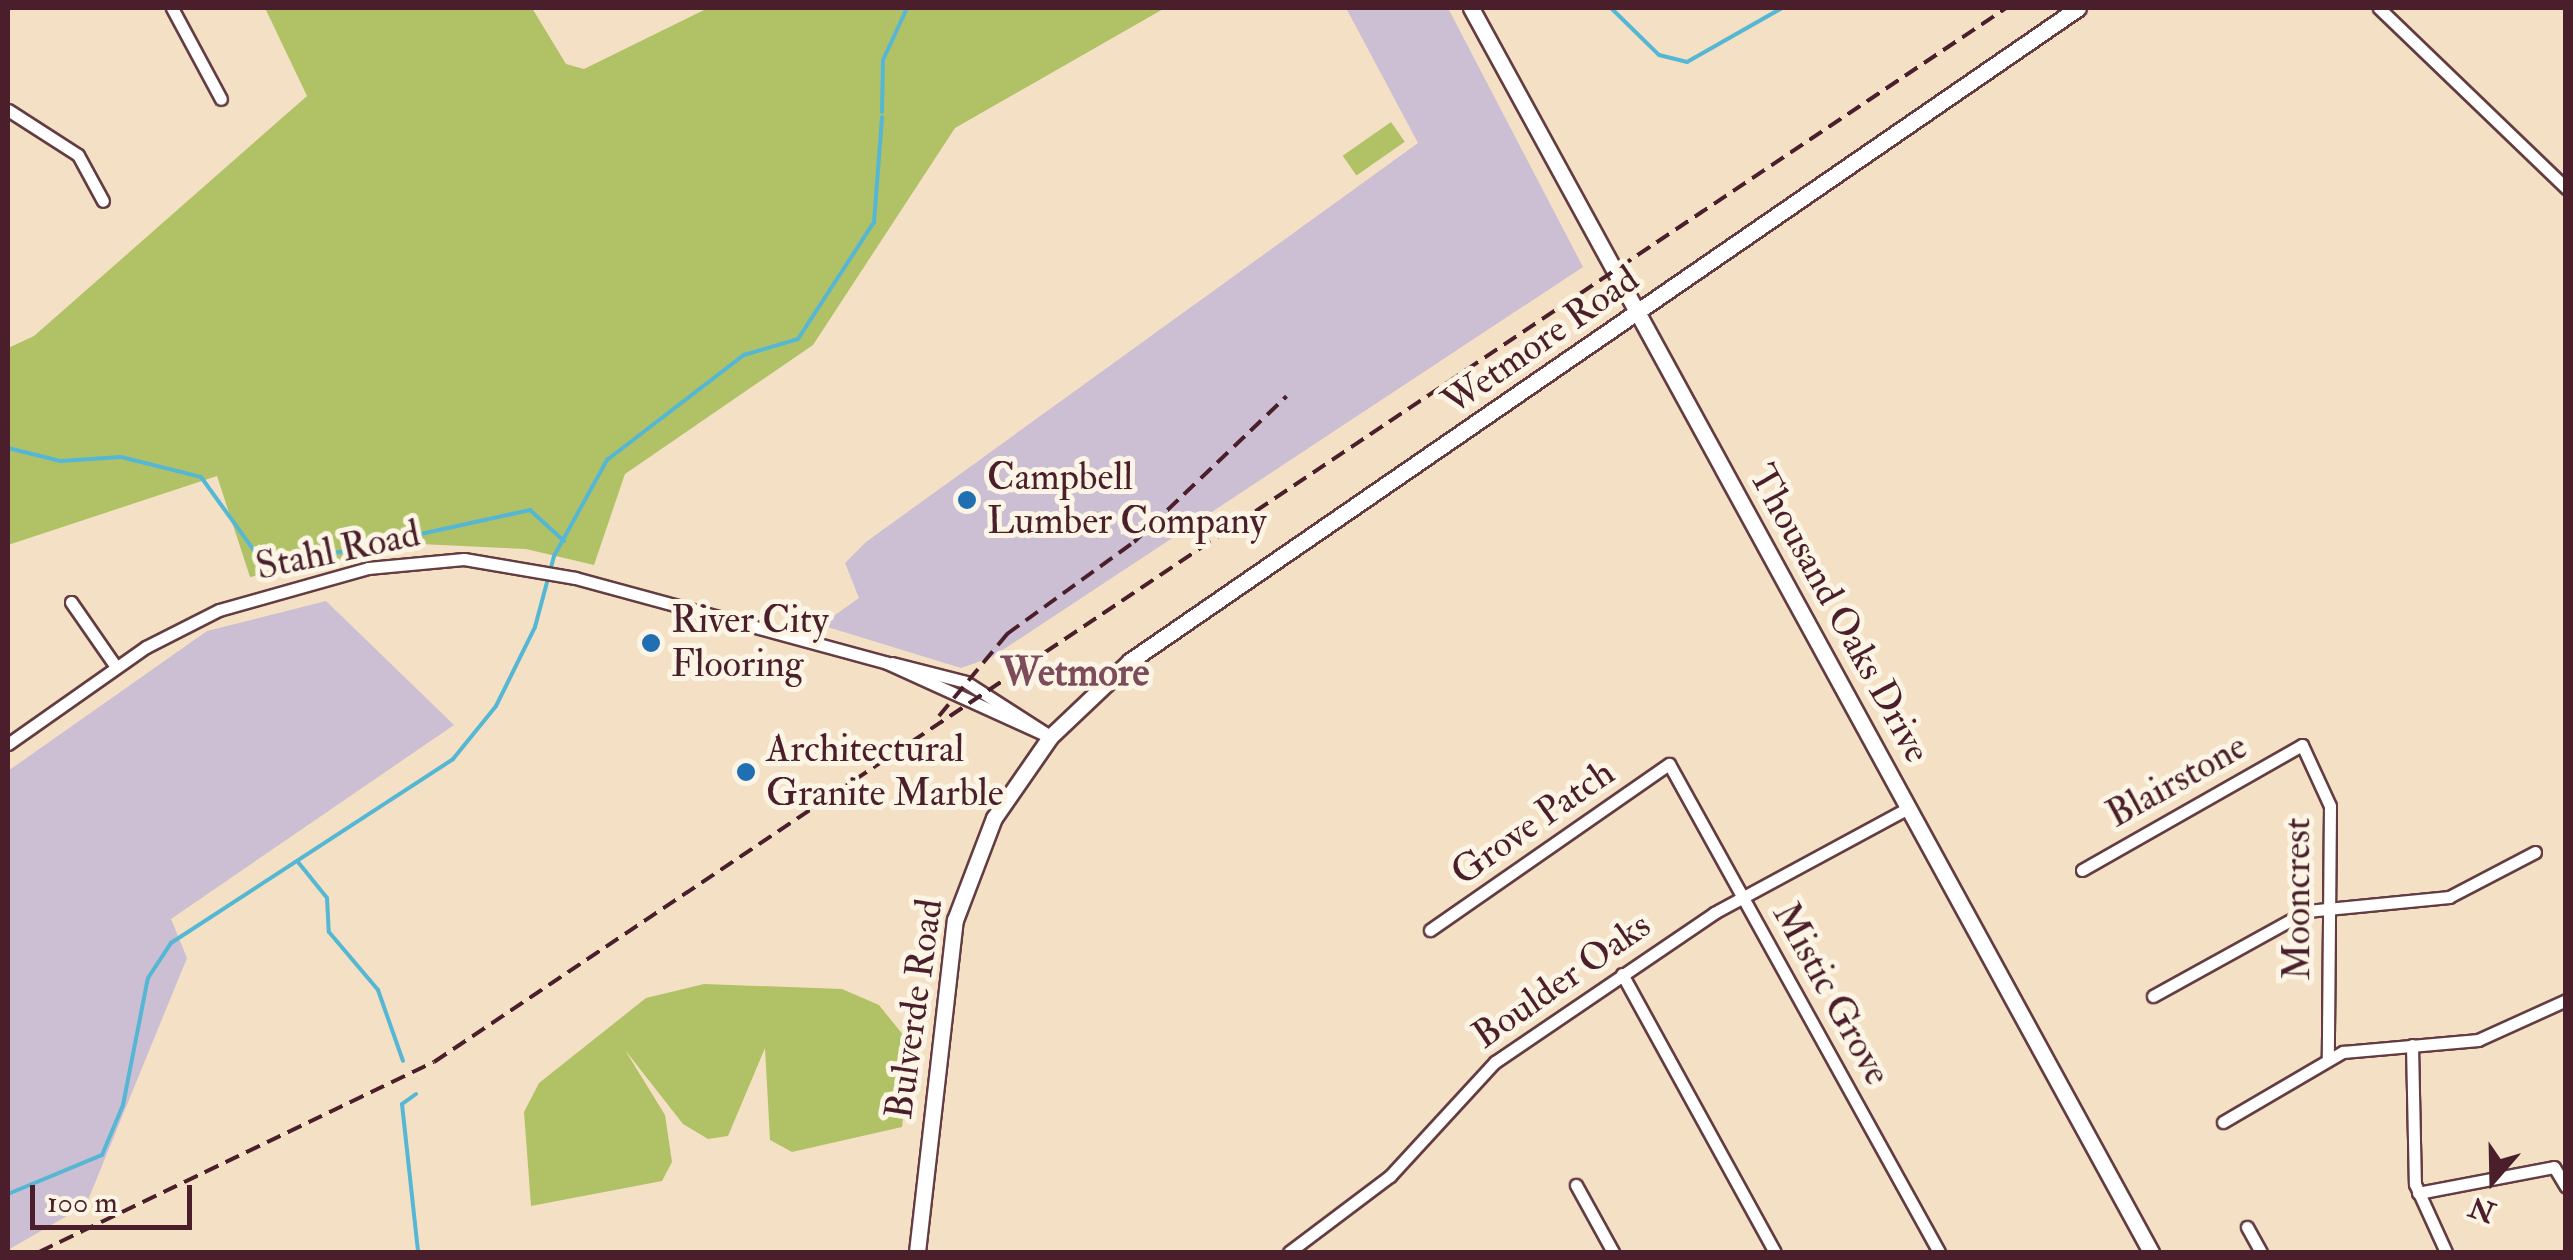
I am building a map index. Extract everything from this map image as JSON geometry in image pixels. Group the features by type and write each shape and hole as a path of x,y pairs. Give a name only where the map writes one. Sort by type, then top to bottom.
{"main road":[{"name":"Thousand Oaks Drive","path":"1471,8 2150,1252"},
{"name":"Wetmore Road","path":"1050,737 1130,660 1639,315 2078,8"},
{"name":"Bulverde Road","path":"916,1252 955,920 994,818 1050,737"}],"street":[{"path":"172,8 221,99"},
{"path":"2379,8 2566,188"},
{"path":"8,110 90,166 103,201"},
{"name":"Stahl Road","path":"10,736 201,618 311,580 432,560 524,565 966,682 1050,737"},
{"path":"70,602 116,667"},
{"name":"Blairstone","path":"2082,870 2302,746"},
{"name":"Mooncrest","path":"2302,746 2330,806 2326,904 2328,1058"},
{"name":"Mistic Grove","path":"1670,764 1939,1252"},
{"name":"Grove Patch","path":"1430,930 1670,764"},
{"name":"Boulder Oaks","path":"1289,1252 1390,1176 1478,1076 1622,974 1744,896 1908,808"},
{"path":"2153,996 2326,904 2450,897 2534,852"},
{"path":"1622,974 1775,1252"},
{"path":"2223,1122 2328,1058 2498,1034 2566,1000"},
{"path":"2412,1045 2418,1193 2446,1252"},
{"path":"2418,1193 2554,1166 2566,1187"},
{"path":"1576,1185 1613,1252"},
{"path":"2247,1227 2261,1252"}],"shaded area":[{"path":"1346,8 1448,8 1583,267 992,657 961,668 821,625 859,598 845,563 866,542 1418,143"},
{"path":"326,601 454,725 171,919 187,958 86,1205 8,1250 8,771 207,631"}],"green space":[{"path":"265,8 532,8 566,64 584,69 708,8 1165,8 955,128 813,345 625,474 594,565 526,549 420,544 250,577 217,476 8,545 8,348 34,336 307,96"},
{"path":"1391,122 1405,142 1356,176 1343,156"},
{"path":"704,984 842,989 879,1005 912,1046 902,1127 792,1152 770,1140 765,1048 728,1136 708,1139 683,1124 625,1050 665,1115 672,1162 662,1181 531,1206 524,1112 539,1083 646,998"}],"waterway":[{"path":"882,112 883,60 907,8"},
{"path":"1611,8 1659,55 1687,62 1782,8"},
{"path":"8,1194 102,1155 123,1105 148,978 171,943 453,759 496,706 535,627 554,556 607,460 744,355 798,339 874,222 882,117"},
{"path":"8,448 60,461 121,457 201,477 253,549 289,563 530,510 564,541"},
{"path":"298,862 327,898 329,932 378,990 403,1061"},
{"path":"416,1094 402,1104 418,1252"}],"railway":[{"path":"39,1252 434,1062 2006,8"},
{"path":"939,716 1007,634 1134,542 1287,396"}],"place":[{"name":"Campbell Lumber Company","path":"967,500"},
{"name":"River City Flooring","path":"651,643"},
{"name":"Architectural Granite Marble","path":"746,772"}],"district":[{"name":"Wetmore","path":"1075,673"}]}
